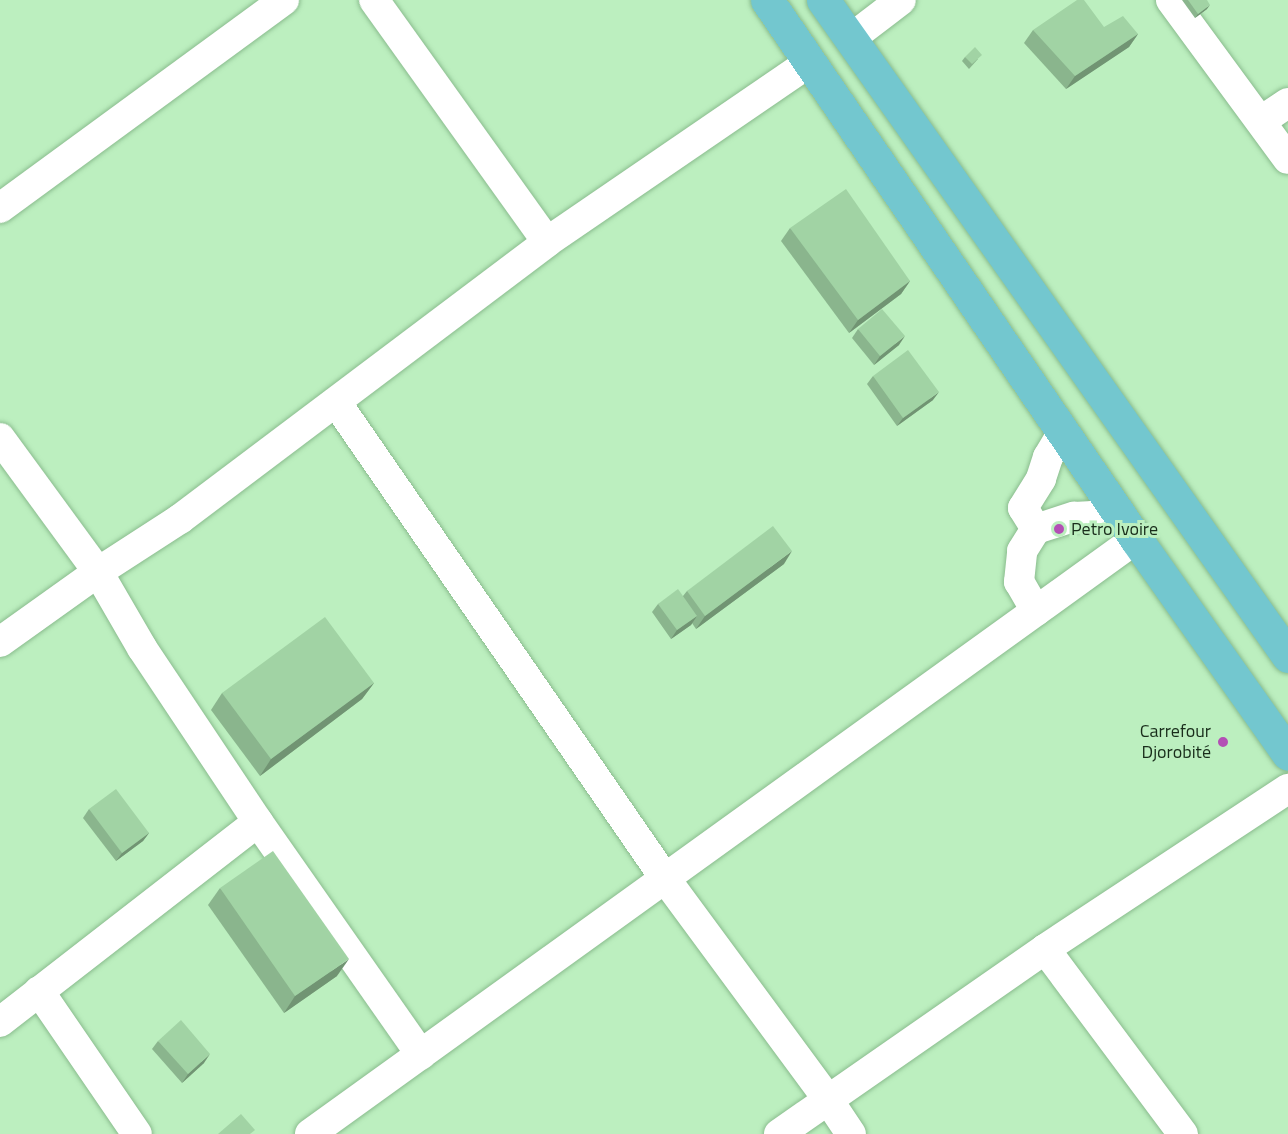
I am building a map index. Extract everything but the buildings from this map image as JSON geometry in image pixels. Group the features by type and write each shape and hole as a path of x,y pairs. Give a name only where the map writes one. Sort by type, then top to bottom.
{"main road":[{"path":"767,0 1136,539 1288,754"},
{"path":"823,0 1288,656"}],"street":[{"path":"0,208 284,0"},
{"path":"374,0 547,242"},
{"path":"850,39 901,0"},
{"path":"1171,0 1288,159"},
{"path":"0,642 98,572 180,519 547,242 810,62"},
{"path":"1261,121 1288,103"},
{"path":"336,402 664,877 851,1134"},
{"path":"1036,529 1023,508 1041,479 1048,457 1063,432"},
{"path":"0,438 98,572 142,648 258,822 421,1055"},
{"path":"1036,610 1019,582 1022,551 1036,529 1074,517 1093,516 1115,508"},
{"path":"310,1134 1136,539"},
{"path":"779,1134 827,1098 1045,949 1288,789"},
{"path":"0,1022 258,822"},
{"path":"1045,949 1183,1134"},
{"path":"39,991 137,1134"}],"place":[{"name":"Petro Ivoire","path":"1059,529"},
{"name":"Carrefour Djorobité","path":"1223,742"}]}
